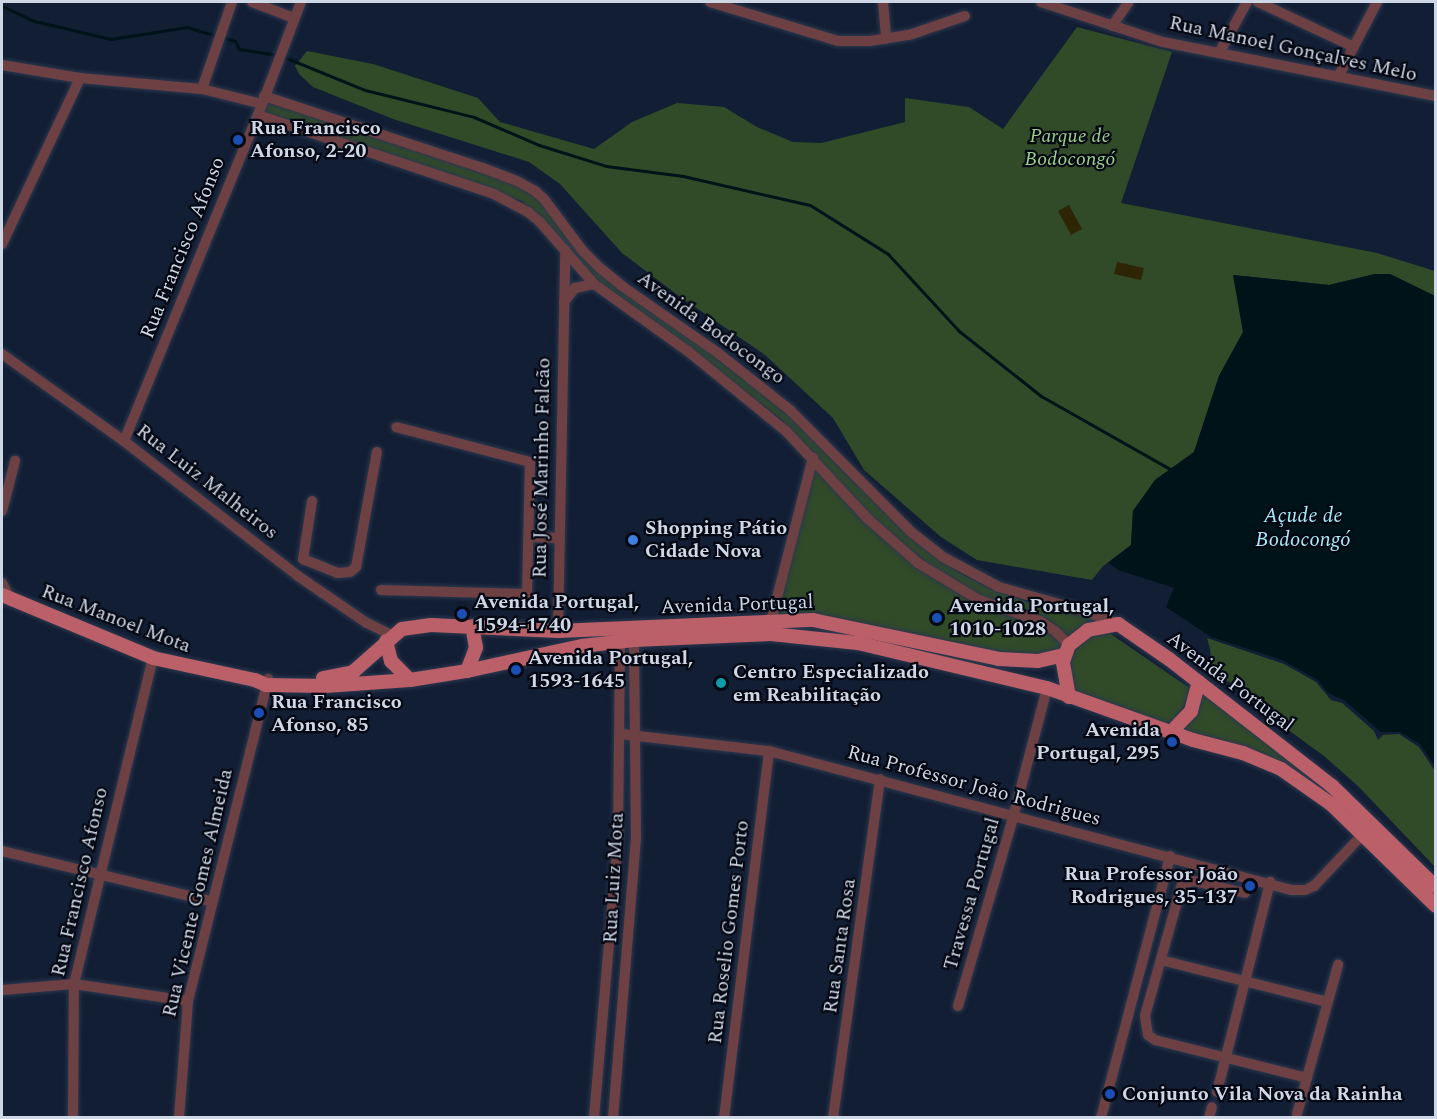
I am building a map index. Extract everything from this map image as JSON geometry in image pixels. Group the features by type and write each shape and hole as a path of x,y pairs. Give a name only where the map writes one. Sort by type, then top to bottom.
{"main road":[{"name":"Rua Manoel Mota","path":"6,597 153,658 263,682"},
{"name":"Avenida Portugal","path":"263,682 333,678 353,672 389,638 413,626 472,626 558,631 771,621 830,622 999,660 1038,662 1067,650 1088,630 1118,624 1199,682 1340,793 1436,887"},
{"path":"467,671 476,648 472,626"},
{"name":"Avenida Portugal","path":"263,682 325,686 410,680 467,671 582,646 627,641 771,634 833,639 1047,688 1170,732 1243,753 1281,769 1331,804 1436,906"},
{"path":"389,638 391,661 410,680"},
{"path":"1067,650 1063,673 1069,697"},
{"path":"1170,732 1196,703 1199,682"}],"street":[{"path":"202,89 232,2"},
{"path":"252,2 294,18"},
{"name":"Rua Francisco Afonso","path":"124,441 301,2"},
{"path":"710,2 838,41 886,39 909,35 965,16"},
{"path":"883,2 886,39"},
{"name":"Rua Manoel Gonçalves Melo","path":"1041,2 1163,42 1436,96"},
{"path":"1112,26 1129,2"},
{"path":"1219,53 1247,2"},
{"path":"1258,2 1354,47"},
{"path":"1338,77 1377,2"},
{"name":"Avenida Bodocongo","path":"2,64 80,78 202,89 491,171 518,181 544,199 582,250 600,268 718,353 790,410 910,531 943,557 999,587 1088,612 1118,624"},
{"path":"2,244 80,78"},
{"name":"Avenida Bodocongo","path":"261,105 511,201 540,222 594,284 689,352 786,430 868,519 918,563 979,600 1040,621 1055,631 1067,650"},
{"name":"Rua José Marinho Falcão","path":"558,631 562,305 565,250"},
{"path":"562,305 575,288 594,284"},
{"name":"Rua Luiz Malheiros","path":"2,354 124,441 298,576 389,638"},
{"path":"381,590 527,594 530,462 396,427"},
{"path":"303,559 337,573 350,572 356,567 377,452"},
{"path":"771,621 813,457"},
{"path":"2,511 15,461"},
{"path":"298,576 312,501"},
{"path":"529,537 559,538"},
{"path":"2,583 6,597"},
{"name":"Rua Luiz Mota","path":"594,1118 615,885 627,641"},
{"name":"Rua Luiz Mota","path":"613,1118 634,871 635,735 627,641"},
{"name":"Rua Francisco Afonso","path":"73,1118 74,984 99,873 153,658"},
{"name":"Rua Vicente Gomes Almeida","path":"179,1118 188,1001 263,682"},
{"name":"Travessa Portugal","path":"958,1006 1014,814 1047,688"},
{"name":"Rua Professor João Rodrigues","path":"621,734 769,751 1298,890 1314,886 1362,835"},
{"name":"Rua Roselio Gomes Porto","path":"724,1118 769,751"},
{"name":"Rua Santa Rosa","path":"832,1118 880,779"},
{"path":"2,851 211,901"},
{"path":"1101,1118 1170,856"},
{"path":"1245,893 1194,881 1182,884 1145,1016 1148,1035 1155,1040 1307,1078"},
{"path":"1217,1092 1270,882"},
{"path":"1161,960 1327,1002"},
{"path":"1297,1114 1338,965"},
{"path":"2,990 74,984 188,1001"}],"green space":[{"name":"Parque de Bodocongó","path":"1077,27 1172,52 1121,203 1377,253 1435,271 1435,296 1390,274 1375,274 1329,285 1234,275 1243,332 1219,376 1194,452 1155,480 1133,511 1131,545 1103,566 1092,580 977,560 941,537 864,470 833,418 765,355 679,296 622,253 560,184 529,162 393,119 313,87 299,74 295,66 307,51 373,64 478,98 500,122 594,149 632,122 677,103 724,107 757,127 793,142 821,143 905,122 905,98 969,107 1003,129"},
{"path":"269,103 512,183 528,192 538,199 579,253 790,415 938,559 992,589 1030,603 1085,616 1093,621 1067,637 983,598 932,568 880,525 782,420 680,340 596,281 554,231 522,201 264,113"},
{"path":"814,465 922,570 1039,624 1064,645 1051,656 1021,657 776,615"},
{"path":"1091,632 1108,632 1191,689 1177,721 1165,724 1074,691 1067,669 1070,655 1078,642"},
{"path":"1207,638 1284,664 1316,682 1331,700 1342,703 1374,731 1378,740 1383,735 1399,734 1419,747 1435,771 1435,867 1358,786 1324,756 1276,721 1257,700 1212,671"},
{"path":"1201,689 1314,774 1435,889 1435,901 1333,800 1179,730"}],"sand":[{"path":"1069,205 1082,229 1071,235 1058,211"},
{"path":"1117,262 1144,268 1141,280 1114,274"}],"water":[{"name":"Açude de Bodocongó","path":"1375,274 1390,274 1435,296 1435,766 1420,744 1400,732 1381,732 1344,700 1328,693 1318,680 1282,660 1211,637 1166,607 1174,588 1118,570 1108,563 1131,545 1133,511 1155,480 1194,452 1219,376 1243,332 1233,275 1329,285"}],"waterway":[{"path":"2,6 34,21 111,39 187,27 217,36"},
{"path":"224,38 235,41 239,49 278,55"},
{"path":"284,57 365,90 474,117 539,145 606,166 683,176 810,205 888,254 959,331 1041,396 1172,470"}],"place":[{"name":"Rua Francisco Afonso, 2-20","path":"238,140"},
{"name":"Shopping Pátio Cidade Nova","path":"633,540"},
{"name":"Avenida Portugal, 1594-1740","path":"462,614"},
{"name":"Avenida Portugal, 1010-1028","path":"937,618"},
{"name":"Avenida Portugal, 1593-1645","path":"516,670"},
{"name":"Centro Especializado em Reabilitação","path":"721,683"},
{"name":"Rua Francisco Afonso, 85","path":"259,713"},
{"name":"Avenida Portugal, 295","path":"1172,742"},
{"name":"Rua Professor João Rodrigues, 35-137","path":"1250,886"},
{"name":"Conjunto Vila Nova da Rainha","path":"1110,1094"}]}
